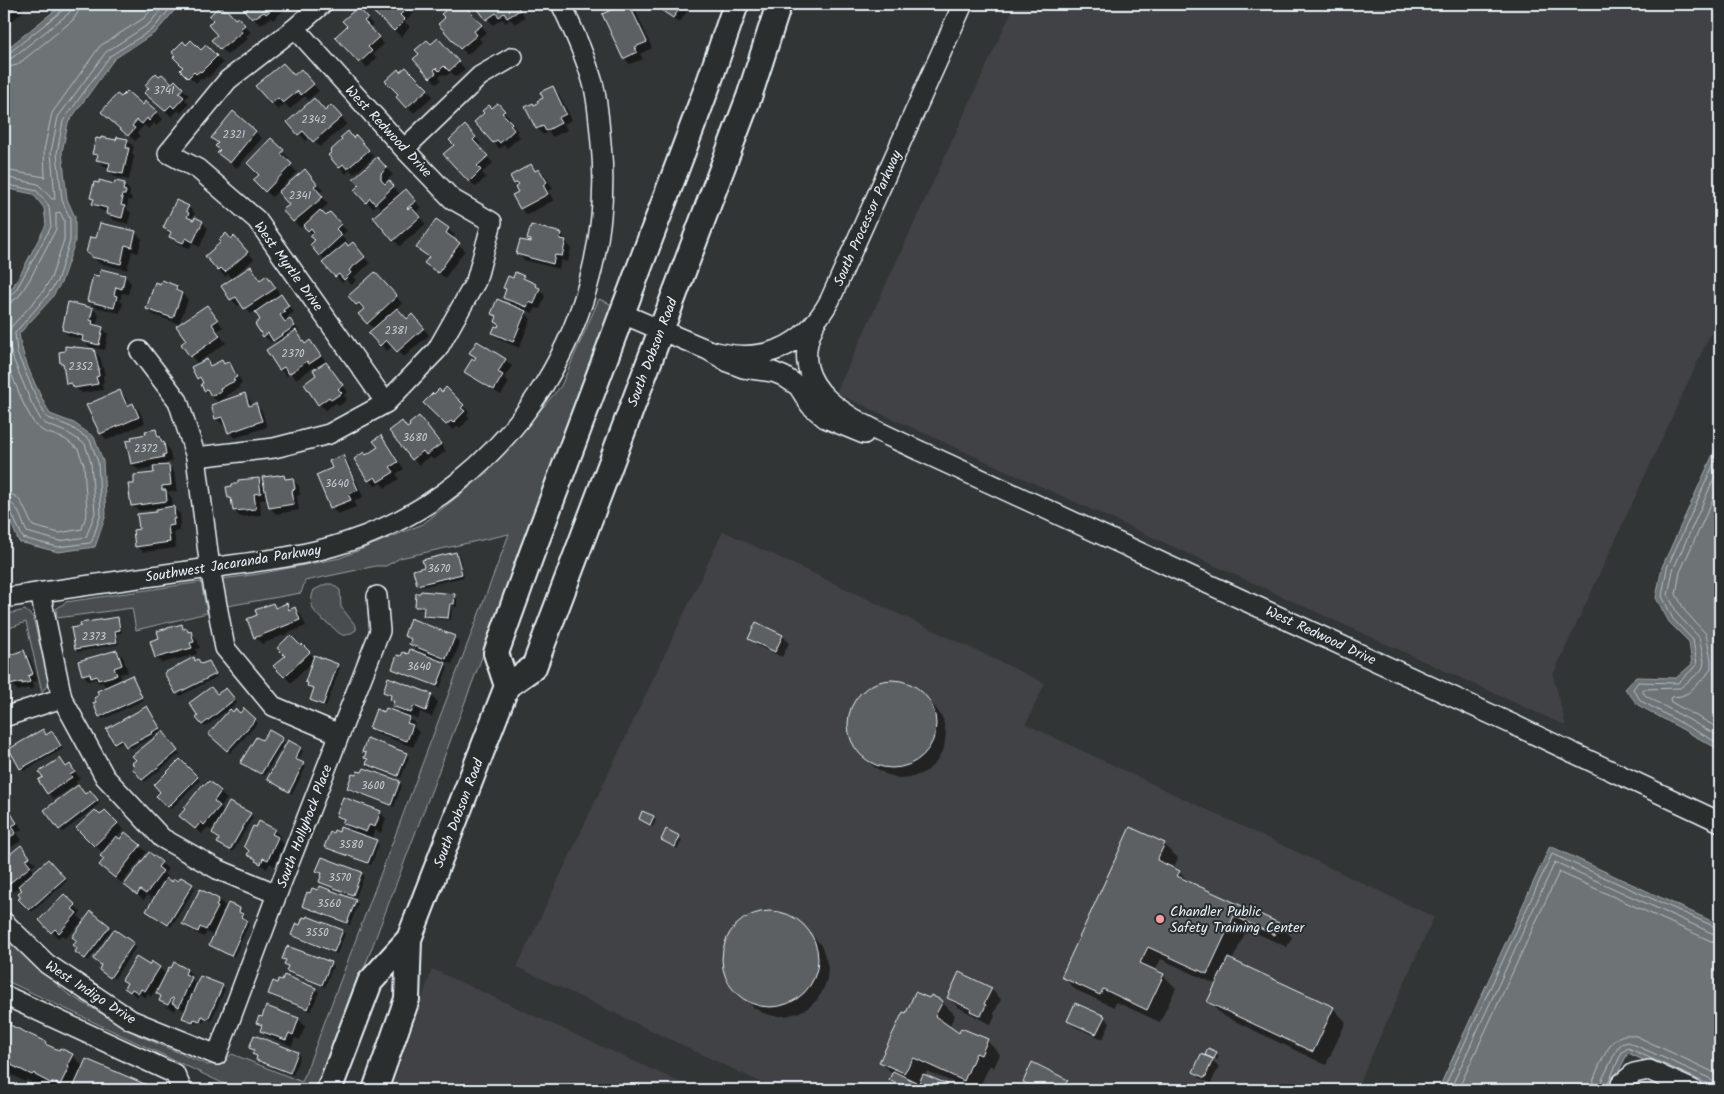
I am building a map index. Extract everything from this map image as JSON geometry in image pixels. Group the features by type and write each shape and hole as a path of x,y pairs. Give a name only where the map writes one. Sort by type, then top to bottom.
{"main road":[{"path":"506,686 496,653 705,94 736,4"},
{"name":"South Dobson Road","path":"375,1090 407,999 409,939 506,686 534,667 748,97 779,4"},
{"name":"South Dobson Road","path":"329,1090 370,982 409,939"}],"street":[{"path":"296,28 322,4"},
{"name":"Southwest Jacaranda Parkway","path":"4,598 280,558 348,542 422,507 490,454 529,407 548,379 576,323 597,250 604,199 602,152 593,86 585,58 561,4"},
{"name":"South Processor Parkway","path":"708,350 746,356 765,353 789,345 814,326 830,300 963,4"},
{"name":"West Redwood Drive","path":"296,28 404,150 452,199 492,222 476,281 437,350 386,403"},
{"name":"West Myrtle Drive","path":"296,28 228,80 168,153 198,168 257,220 386,403"},
{"path":"404,150 480,76 513,57"},
{"name":"West Redwood Drive","path":"623,314 708,350 742,368 773,372 791,380 798,386 816,411 830,421 920,451"},
{"name":"West Redwood Drive","path":"814,326 808,339 806,358 810,375 819,389 843,412 920,451 1720,822"},
{"path":"140,351 178,401 196,457 210,568 225,648 273,706 339,734"},
{"path":"196,457 274,448 329,434 386,403"},
{"path":"40,592 62,698 105,777 162,838 217,869 277,894"},
{"name":"South Hollyhock Place","path":"217,1055 277,894 380,631 377,596"},
{"path":"4,717 62,698"},
{"name":"West Indigo Drive","path":"4,922 46,964 131,1020 217,1055"},
{"path":"4,995 174,1074 182,1090"},
{"path":"1621,1084 1634,1073 1649,1070 1693,1090"}],"shaded area":[{"path":"1015,4 1720,4 1720,313 1553,675 1566,726 836,393"},
{"path":"599,299 615,306 318,1090 237,1090 4,981 4,934 18,950 68,994 138,1035 207,1065 220,1064 232,1054 302,1082 509,534 400,558 386,566 376,566 305,581 301,593 227,606 222,579 259,574 340,558 423,524 487,473 561,386"},
{"path":"723,531 1045,683 1026,724 1434,917 1356,1090 777,1090 517,967"},
{"path":"201,582 207,613 136,630 132,608 57,618 56,609 66,602"},
{"path":"326,584 332,584 340,590 341,607 356,626 356,630 347,635 339,633 317,614 312,606 314,590"},
{"path":"25,610 33,617 49,683 42,692 26,622 4,630 4,615"},
{"path":"432,969 697,1090 391,1090"}],"water":[{"path":"63,4 180,4 156,32 114,59 68,123 62,152 67,199 75,217 75,242 61,283 51,299 19,334 27,365 50,414 74,423 94,437 103,461 106,515 95,547 58,552 19,542 4,507 4,294 12,288 46,225 44,208 33,194 4,188 4,51"},
{"path":"1720,439 1720,750 1638,705 1625,689 1636,677 1676,678 1692,664 1689,642 1669,622 1656,598 1662,567"},
{"path":"1550,846 1720,925 1720,1090 1708,1090 1628,1053 1609,1090 1438,1090"}],"building":[{"path":"4,4 19,4 4,16"},
{"path":"244,4 278,4 266,14 264,12 252,19 245,11 248,8"},
{"path":"373,4 410,5 400,15 405,20 394,31 369,8"},
{"path":"453,4 463,4 482,25 474,31 477,35 460,49 438,24 445,18 441,14"},
{"path":"474,4 515,4 520,10 507,18 504,13 499,17 496,13 486,20"},
{"path":"624,4 629,4 647,42 635,47 637,52 623,59 602,14"},
{"path":"652,4 683,4 673,18"},
{"path":"220,6 224,11 226,9 235,19 238,17 245,25 240,29 242,32 220,50 211,40 217,35 208,25 213,20 209,16"},
{"path":"358,7 368,18 364,21 379,37 368,47 372,51 359,63 335,37 347,26 342,21"},
{"path":"438,38 459,62 449,71 444,66 439,71 436,68 434,70 436,73 430,78 413,59 419,54 415,50 427,40 431,44"},
{"path":"191,40 201,50 206,45 217,56 201,72 196,74 194,72 188,78 180,70 183,67 173,57 175,56 172,52 183,41 186,45"},
{"path":"283,63 294,75 301,69 314,84 301,95 298,91 283,103 278,98 271,104 255,86"},
{"path":"406,67 428,89 406,108 396,97 398,94 385,81 398,69 400,72"},
{"path":"156,73 159,76 162,74 172,83 175,80 183,88 179,93 184,97 174,108 171,105 165,111 144,93 149,88 145,85"},
{"path":"553,86 566,114 558,118 561,123 546,131 543,126 536,129 525,107 538,103 537,101 543,98 540,92"},
{"path":"127,91 143,105 145,101 157,111 149,121 147,118 142,124 137,120 132,126 135,128 128,136 101,112 117,94 121,97"},
{"path":"314,98 325,111 331,105 342,117 313,142 303,131 298,135 287,122"},
{"path":"498,103 505,111 502,113 512,123 510,125 514,130 500,143 497,140 493,143 474,122 484,113 482,111 489,105 492,108"},
{"path":"233,111 256,131 230,163 217,153 220,150 215,146 218,143 211,138"},
{"path":"465,125 476,137 473,140 488,156 477,166 481,170 469,182 443,154 454,145 449,140"},
{"path":"348,131 353,138 356,135 369,150 347,169 343,164 339,168 328,155 342,140 340,138"},
{"path":"101,137 116,140 117,137 128,139 126,148 129,148 123,174 108,171 110,163 96,160 98,155 92,154 96,138 101,139"},
{"path":"271,138 284,150 281,154 292,164 265,192 253,180 259,175 247,163"},
{"path":"377,157 387,168 381,174 381,180 385,184 389,180 394,186 375,204 370,198 366,203 354,190 359,185 353,179"},
{"path":"531,164 535,171 539,169 547,182 543,185 548,194 520,209 512,195 518,192 515,187 519,184 517,182 514,184 510,176"},
{"path":"305,169 317,184 314,186 323,197 293,222 282,210 289,205 278,192"},
{"path":"99,180 114,184 115,181 125,183 123,190 126,191 125,195 122,195 121,198 123,198 121,205 125,206 122,218 106,214 107,208 92,204 94,199 90,198 94,182 99,183"},
{"path":"406,189 416,201 407,208 411,207 420,217 393,241 373,217"},
{"path":"176,200 189,206 186,211 189,213 187,217 194,220 195,217 203,221 193,242 186,238 183,243 169,237 171,232 163,228"},
{"path":"320,210 326,216 330,212 341,224 336,229 342,235 319,256 310,245 315,240 310,236 314,232 311,228 308,231 303,226"},
{"path":"436,219 449,228 446,233 460,243 438,273 424,263 429,257 416,248"},
{"path":"100,223 136,231 132,247 125,245 121,264 91,257 91,255 86,253 90,237 96,238"},
{"path":"531,225 562,233 560,239 566,240 562,256 555,255 553,264 516,254 520,240 531,242 531,240 527,239"},
{"path":"226,233 231,239 234,236 248,252 225,272 221,268 218,271 205,256 221,242 219,240"},
{"path":"353,242 365,257 349,270 351,273 344,280 339,274 335,277 322,263 346,243 348,246"},
{"path":"251,266 260,280 267,275 276,288 244,309 236,297 230,300 221,286"},
{"path":"101,269 125,275 122,289 116,287 114,295 117,296 114,308 87,301 93,275 99,276"},
{"path":"375,272 397,296 367,324 358,314 364,309 359,303 356,305 348,296"},
{"path":"515,272 540,288 534,304 529,302 527,307 503,298 506,289 503,288 508,276 513,278"},
{"path":"162,280 177,286 176,290 182,293 173,318 146,309 155,282 160,284"},
{"path":"281,294 289,306 280,315 285,322 290,319 295,326 273,341 268,333 263,337 255,324 260,320 255,312"},
{"path":"497,299 526,311 513,342 492,333 495,326 498,327 499,324 495,322 497,316 491,314"},
{"path":"68,302 93,308 90,320 93,321 92,324 103,327 99,345 82,341 83,336 62,330"},
{"path":"207,305 218,320 212,324 220,336 190,357 181,344 186,340 176,326"},
{"path":"397,308 407,319 412,314 424,328 397,352 386,340 380,346 368,333"},
{"path":"296,330 305,344 310,340 321,356 309,364 307,361 289,374 284,367 279,370 266,350"},
{"path":"477,341 506,359 498,372 503,375 494,390 464,372 472,359 474,360 476,357 469,353"},
{"path":"65,346 94,349 99,369 99,376 96,377 98,384 74,388 71,383 66,384 63,363 60,363 59,352 65,351"},
{"path":"207,359 210,366 222,360 224,364 229,361 237,377 233,379 235,381 220,388 221,391 211,396 207,389 204,391 200,377 197,379 191,367"},
{"path":"326,362 343,385 338,389 342,393 331,400 329,397 318,405 304,384 316,375 313,370"},
{"path":"446,387 464,405 461,408 465,411 453,423 451,421 446,425 423,403 433,393 439,389 442,392"},
{"path":"120,390 127,406 133,403 139,417 100,434 86,405"},
{"path":"245,393 249,406 256,403 262,421 228,433 222,417 215,419 211,405"},
{"path":"419,416 441,444 426,455 423,451 412,460 389,431 402,421 407,428"},
{"path":"156,429 158,437 160,436 162,442 164,442 166,454 163,455 164,457 131,464 126,441 132,440 131,437 146,434 145,431"},
{"path":"381,435 398,462 390,467 394,472 378,482 375,477 368,481 354,459 364,452 366,455 378,447 373,441"},
{"path":"343,455 358,490 348,494 351,500 330,508 316,475 332,468 329,461"},
{"path":"169,465 171,485 162,486 162,490 166,490 167,501 131,506 128,484 134,484 134,475 154,473 153,466"},
{"path":"284,475 285,479 293,478 295,489 292,490 294,504 269,508 262,477"},
{"path":"259,478 261,493 254,494 256,509 233,511 231,498 228,498 226,487 238,483 238,480"},
{"path":"174,506 174,525 168,526 170,542 135,547 133,530 139,529 137,514 156,512 156,509"},
{"path":"456,552 462,574 417,585 413,570 424,567 422,560"},
{"path":"421,591 455,594 454,604 450,604 448,618 423,616 424,607 415,607 416,593"},
{"path":"273,603 275,608 287,603 289,610 295,607 300,620 254,638 247,619 257,615 255,610"},
{"path":"118,617 120,630 115,631 117,642 75,649 71,628 81,626 80,623"},
{"path":"410,618 455,636 446,659 409,644 411,639 404,636"},
{"path":"756,622 783,635 775,652 748,639"},
{"path":"182,624 183,629 187,628 188,632 191,631 194,642 190,643 192,648 155,658 150,641 159,638 157,631"},
{"path":"290,635 310,652 284,677 273,666 285,656 277,648"},
{"path":"410,649 446,663 437,686 392,669 397,655 401,656 403,652 408,654"},
{"path":"24,650 33,674 28,676 30,682 10,685 4,666 4,657"},
{"path":"117,650 122,665 114,668 117,675 98,680 97,676 91,678 90,673 82,675 78,661"},
{"path":"314,655 338,664 323,705 310,700 314,688 307,686 308,683 305,682"},
{"path":"194,657 195,661 198,659 201,664 209,661 216,674 176,694 164,673"},
{"path":"132,675 142,697 99,717 93,703 96,702 94,698 99,695 97,691"},
{"path":"388,677 432,694 426,711 414,706 411,713 392,706 394,701 390,700 391,695 383,692"},
{"path":"892,680 909,683 923,693 933,707 936,724 933,741 923,755 909,765 892,768 875,765 861,755 851,741 848,724 851,707 861,693 875,683"},
{"path":"211,687 217,694 226,688 235,699 202,725 196,718 198,716 189,703"},
{"path":"147,706 160,728 126,747 121,739 114,743 106,729"},
{"path":"244,708 256,719 227,751 208,734 230,709 233,712 235,709 240,713"},
{"path":"386,708 410,717 407,723 413,725 407,741 369,728 376,709 384,712"},
{"path":"43,729 46,735 52,731 61,746 20,769 9,749"},
{"path":"269,730 283,738 261,774 240,763 256,737 262,740"},
{"path":"163,731 178,751 142,780 132,768 134,766 132,763 136,760 132,756"},
{"path":"367,738 407,753 398,776 366,764 368,759 364,758 366,753 362,752"},
{"path":"288,740 301,747 295,759 304,763 289,792 267,779"},
{"path":"60,758 66,767 70,764 75,772 70,775 72,777 47,794 38,780 43,777 39,772"},
{"path":"180,759 198,777 168,807 156,796 160,792 154,785"},
{"path":"364,768 400,781 391,805 347,788 352,774 356,775 357,771 362,772"},
{"path":"209,781 221,791 214,801 220,806 204,825 201,822 195,829 179,816 203,784 205,785"},
{"path":"78,785 85,794 90,790 98,800 59,830 44,810"},
{"path":"343,797 381,811 375,827 369,825 366,832 342,823 344,819 336,816"},
{"path":"229,802 251,813 230,850 217,843 219,839 212,833"},
{"path":"9,810 17,823 12,826 16,833 4,841 4,813"},
{"path":"95,810 100,815 105,810 118,823 94,846 76,828"},
{"path":"642,811 654,816 650,825 639,819"},
{"path":"259,821 275,829 272,834 278,837 268,860 263,858 261,864 255,861 256,859 247,855 249,851 244,846 253,826 256,827"},
{"path":"340,827 377,840 368,863 324,847 330,832 333,833 334,830 339,832"},
{"name":"Chandler Public Safety Training Center","path":"1130,827 1165,843 1157,860 1180,871 1177,876 1279,923 1274,935 1234,916 1207,974 1148,947 1140,963 1164,974 1147,1010 1103,989 1100,995 1061,977"},
{"path":"666,829 680,836 675,847 661,840"},
{"path":"125,832 141,845 115,878 99,865 104,859 100,856 116,836 120,839"},
{"path":"21,845 30,857 26,860 31,866 6,886 4,883 4,859"},
{"path":"149,852 162,862 158,867 163,871 146,894 140,890 137,895 124,885"},
{"path":"322,857 362,872 353,895 319,882 322,873 316,871"},
{"path":"48,859 65,878 29,910 18,899 21,897 18,893 22,890 18,886"},
{"path":"181,877 193,884 168,925 146,911 166,878 172,882 174,879 178,881"},
{"path":"320,886 356,900 347,923 302,906 307,892 310,893 312,888 318,890"},
{"path":"200,889 219,899 216,906 218,907 206,930 200,927 198,932 182,924"},
{"path":"64,894 76,905 72,909 77,913 59,933 55,929 51,933 39,920"},
{"path":"228,903 240,908 239,912 243,914 241,917 247,920 231,956 209,945"},
{"path":"91,911 110,926 85,959 75,952 77,948 73,945 77,941 72,937"},
{"path":"770,911 788,915 804,925 814,941 818,959 814,977 804,993 788,1003 770,1007 752,1003 736,993 726,977 722,959 726,941 736,925 752,915"},
{"path":"307,916 343,930 334,952 291,935 296,923 300,925 303,917 306,918"},
{"path":"114,929 134,943 110,978 99,970 101,965 93,959"},
{"path":"287,946 331,962 322,985 286,971 288,966 284,964 286,960 282,959"},
{"path":"136,957 149,965 151,961 160,967 145,991 141,989 139,993 132,989 130,992 124,988 127,983 122,980"},
{"path":"1228,958 1334,1007 1313,1052 1207,1002"},
{"path":"174,962 187,969 185,974 192,977 179,1007 172,1003 174,999 172,998 168,1005 159,1001 161,996 156,993 169,967 171,968"},
{"path":"959,972 992,988 984,1004 986,1005 981,1016 970,1011 971,1009 947,998"},
{"path":"284,975 316,988 308,1009 268,994 273,981 277,983 278,979 282,980"},
{"path":"200,976 223,985 208,1019 202,1016 200,1021 194,1019 193,1022 182,1018"},
{"path":"915,992 929,998 931,995 943,1001 935,1016 959,1033 961,1028 988,1039 981,1055 976,1053 964,1081 914,1058 904,1073 879,1062 903,1012 906,1013"},
{"path":"1075,1003 1105,1016 1096,1034 1067,1021"},
{"path":"266,1006 299,1018 293,1035 289,1033 286,1040 260,1031 262,1025 256,1023 259,1016 262,1017"},
{"path":"4,1020 11,1023 10,1025 46,1042 45,1044 73,1054 60,1085 53,1082 52,1084 34,1073 32,1075 11,1065 12,1062 7,1059 4,1062"},
{"path":"254,1035 298,1052 290,1073 256,1060 257,1056 252,1054 254,1050 249,1048"},
{"path":"1208,1048 1217,1052 1214,1059 1205,1055"},
{"path":"1201,1054 1213,1059 1205,1078 1193,1072"},
{"path":"86,1059 159,1090 72,1090"},
{"path":"1032,1062 1068,1080 1063,1090 1040,1090 1023,1082"},
{"path":"893,1071 916,1082 912,1090 889,1080"},
{"path":"923,1074 947,1084 944,1090 916,1090"}],"place":[{"name":"Chandler Public Safety Training Center","path":"1160,919"}]}
